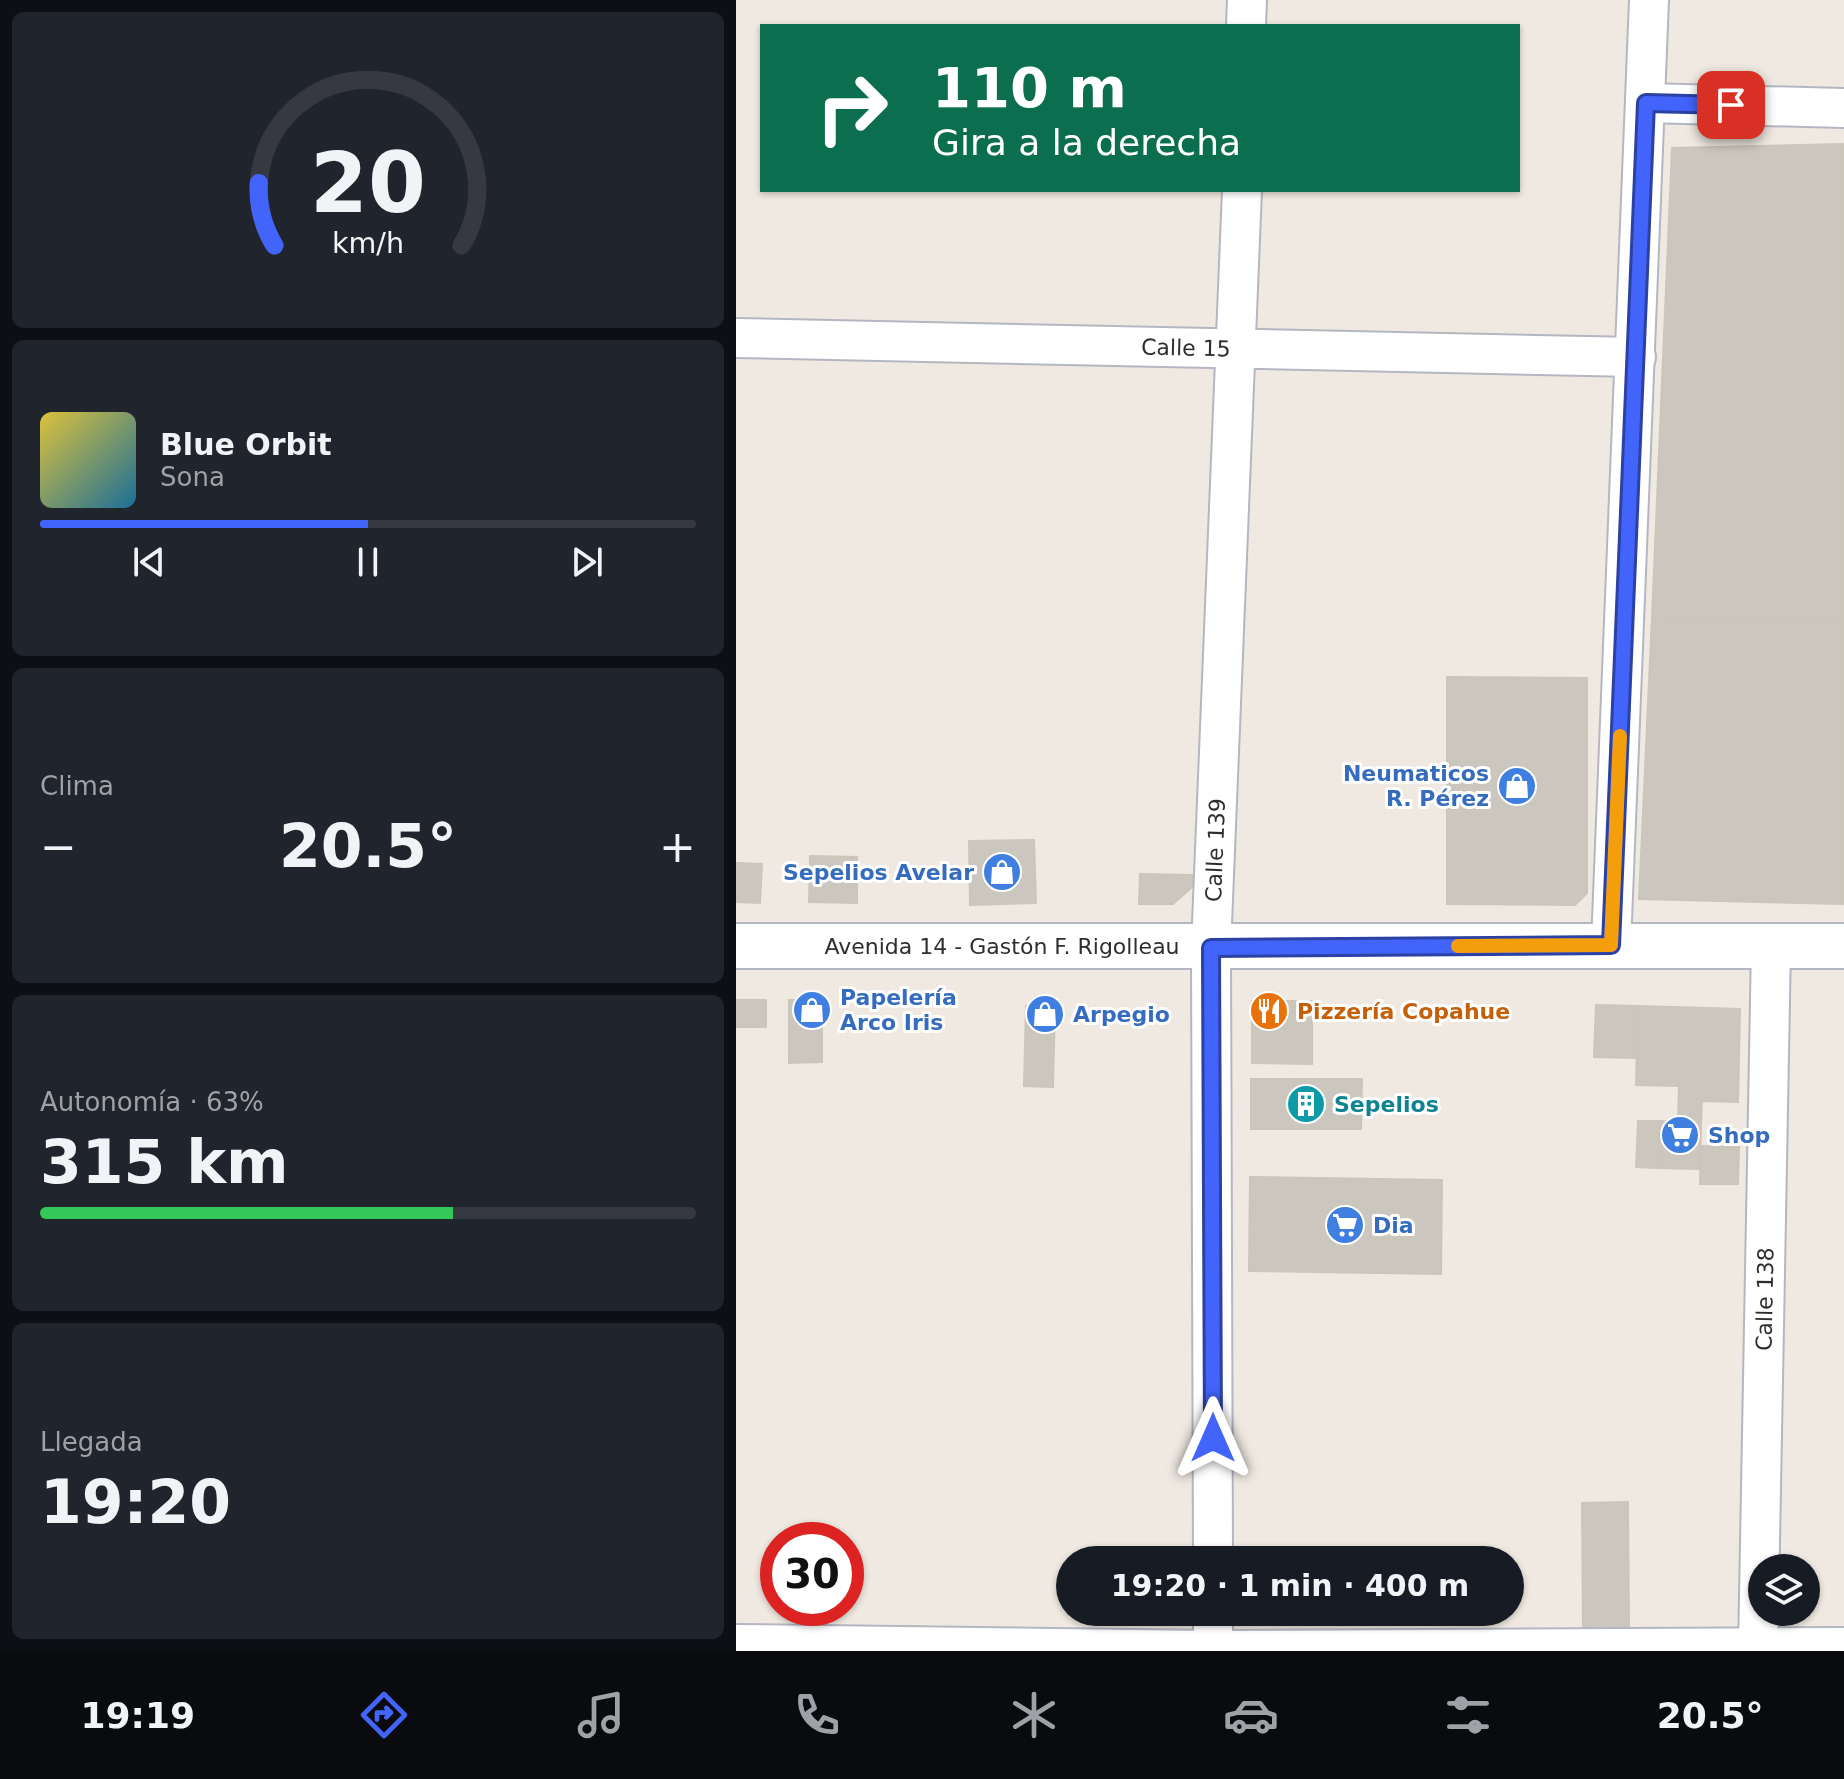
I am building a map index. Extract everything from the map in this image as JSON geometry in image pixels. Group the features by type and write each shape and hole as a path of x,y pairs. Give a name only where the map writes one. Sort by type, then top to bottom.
{"main road":[{"name":"Avenida 14 - Gastón F. Rigolleau","path":"736,946 1844,946"}],"street":[{"path":"1246,24 1247,0"},
{"path":"1611,945 1649,0"},
{"path":"1646,103 1844,108"},
{"name":"Calle 139","path":"1213,1546 1211,948 1242,192"},
{"name":"Calle 15","path":"736,338 1636,357"},
{"name":"Calle 138","path":"1758,1648 1771,946"},
{"path":"1213,1626 1213,1651"},
{"path":"736,1644 1213,1651 1844,1647"}],"building":[{"path":"1844,144 1844,622 1652,617 1672,148"},
{"path":"1652,617 1844,622 1844,904 1639,899"},
{"name":"Neumaticos R. Pérez","path":"1447,677 1587,678 1587,893 1575,905 1447,904"},
{"name":"Sepelios Avelar","path":"1034,840 1036,903 970,905 969,841"},
{"path":"810,856 857,857 857,903 809,902"},
{"path":"736,863 762,864 760,903 736,902"},
{"path":"1140,874 1192,875 1192,887 1173,904 1139,904"},
{"path":"736,1000 766,1000 766,1027 736,1027"},
{"path":"789,1000 822,1000 822,1062 789,1063"},
{"path":"1252,1001 1312,1001 1312,1064 1252,1063"},
{"path":"1596,1005 1638,1006 1636,1058 1594,1057"},
{"path":"1026,1006 1055,1007 1053,1087 1024,1086"},
{"path":"1638,1006 1740,1009 1738,1102 1702,1101 1701,1123 1678,1122 1679,1086 1636,1085"},
{"name":"Sepelios","path":"1251,1079 1362,1079 1361,1129 1251,1129"},
{"path":"1638,1121 1660,1121 1658,1168 1636,1167"},
{"name":"Shop","path":"1660,1121 1701,1123 1700,1169 1658,1168"},
{"path":"1701,1146 1739,1147 1738,1184 1700,1184"},
{"name":"Dia","path":"1250,1177 1442,1180 1441,1274 1249,1271"},
{"path":"1628,1502 1629,1629 1583,1628 1582,1503"}],"slow traffic":[{"path":"1458,946 1611,945 1620,736"}],"place":[{"name":"Neumaticos R. Pérez","path":"1517,786"},
{"name":"Sepelios Avelar","path":"1002,872"},
{"name":"Papelería Arco Iris","path":"812,1010"},
{"name":"Pizzería Copahue","path":"1269,1011"},
{"name":"Arpegio","path":"1045,1014"},
{"name":"Sepelios","path":"1306,1104"},
{"name":"Shop","path":"1680,1135"},
{"name":"Dia","path":"1345,1225"}],"route":[{"path":"1213,1438 1211,948 1611,945 1646,103 1731,105"}]}
